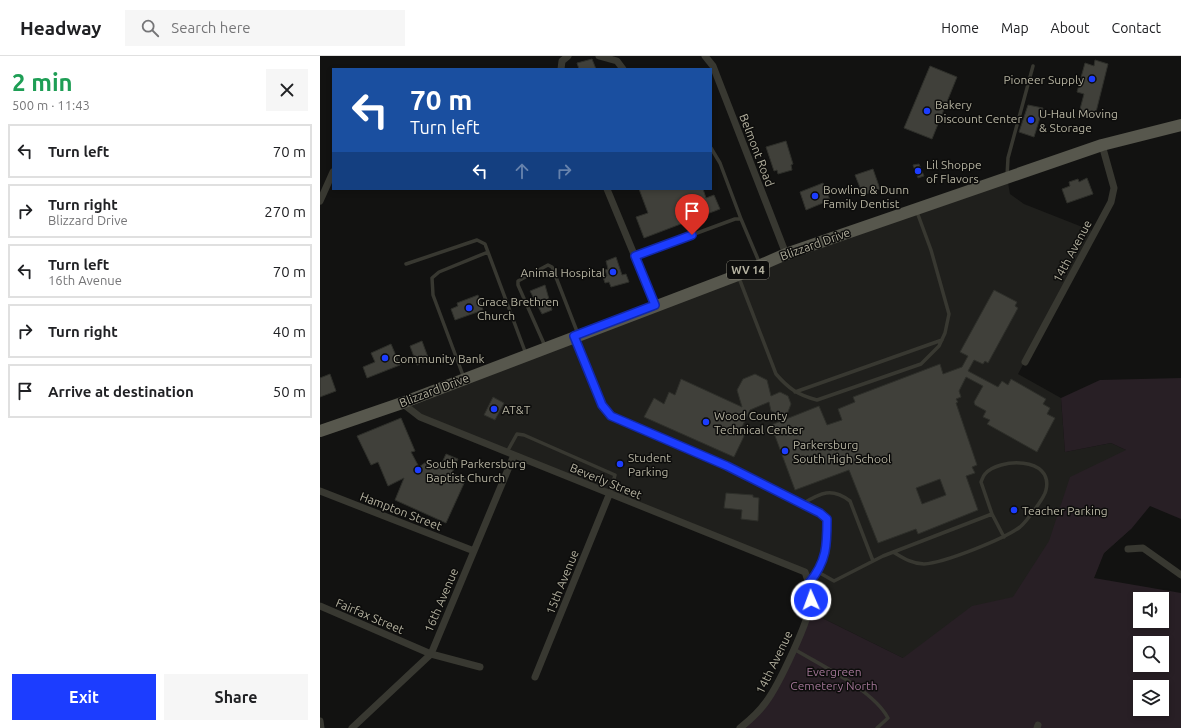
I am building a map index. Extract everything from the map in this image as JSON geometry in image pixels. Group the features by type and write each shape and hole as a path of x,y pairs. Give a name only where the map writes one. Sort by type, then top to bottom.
{"main road":[{"name":"Blizzard Drive","path":"320,431 402,403 655,305 738,275 786,254 1102,145 1181,125"}],"street":[{"path":"561,68 562,62 568,56"},
{"path":"599,56 617,61 622,68"},
{"name":"Belmont Road","path":"705,56 713,66 786,254"},
{"name":"14th Avenue","path":"1025,362 1111,202 1114,188 1102,145"},
{"path":"320,201 332,174"},
{"path":"608,190 655,305"},
{"name":"Beverly Street","path":"402,403 420,417 609,495 805,572"},
{"name":"16th Avenue","path":"352,728 431,654 474,551 511,454"},
{"name":"Hampton Street","path":"320,491 474,551"},
{"name":"15th Avenue","path":"535,677 609,495"},
{"path":"1128,549 1143,548 1181,575"},
{"name":"14th Avenue","path":"740,728 767,702 799,640 811,600 809,583 805,572"},
{"name":"Fairfax Street","path":"320,606 431,654 480,667"},
{"path":"320,721 321,728"}],"lane":[{"path":"1007,177 1008,158 1033,66"},
{"path":"712,150 720,163 760,265"},
{"path":"738,275 776,374 800,395 817,400 921,364 939,346 950,314 931,250 915,209"},
{"path":"635,256 735,219 741,219"},
{"path":"406,264 477,240 485,244 526,355"},
{"path":"465,379 433,295 432,278 439,272 488,252"},
{"path":"546,347 518,285 518,281 548,265 552,267 602,405 611,416 727,466 820,513 827,519 827,548 818,572 809,583"},
{"path":"795,392 942,340"},
{"path":"511,454 516,434 519,434 613,474 616,477 609,495"},
{"path":"893,552 909,562 924,564 955,555 1004,537 1021,526 1046,490 1046,477 1039,467 1028,463 997,466 985,474 981,482 992,514 1004,537"},
{"path":"802,504 820,494 833,492 850,501 873,561"},
{"path":"818,572 834,580 893,552 992,514"},
{"path":"794,649 869,695 883,708 888,718 876,728"}],"shaded area":[{"name":"Parkersburg South High School","path":"1007,177 1010,194 1024,204 1095,232 1018,374 1061,398 1065,452 1111,443 1126,450 1132,528 1103,554 1038,725 808,611 811,600 805,572 420,417 402,403"}],"green space":[{"name":"Evergreen Cemetery North","path":"1181,378 1181,519 1150,506 1132,528 1104,553 1094,578 1181,593 1181,728 740,728 767,702 808,611 903,658 972,606 1013,597 1049,541 1070,477 1126,450 1111,443 1065,452 1061,398 1100,380"}],"building":[{"path":"592,59 596,68 579,68 577,63"},
{"name":"Pioneer Supply","path":"1095,60 1108,64 1095,116 1079,113 1084,94 1077,92 1085,63 1094,66"},
{"name":"Bakery Discount Center","path":"930,66 957,77 932,139 904,128"},
{"name":"U-Haul Moving & Storage","path":"1028,105 1043,108 1034,137 1019,132"},
{"path":"786,141 793,164 791,165 792,170 778,174 777,170 774,171 766,147"},
{"name":"Lil Shoppe of Flavors","path":"919,164 924,176 918,178 913,165"},
{"path":"873,169 880,189 863,195 855,175"},
{"path":"1087,178 1093,194 1067,203 1062,189 1070,186 1069,182 1078,179 1079,182"},
{"name":"Bowling & Dunn Family Dentist","path":"823,183 830,200 806,210 800,192"},
{"path":"639,190 703,190 706,198 714,195 720,209 644,238 636,217 648,213"},
{"name":"Animal Hospital","path":"616,257 622,275 626,274 629,282 611,287 609,282 605,283 603,277 607,276 605,270 608,269 606,261"},
{"path":"545,285 552,310 542,314 530,291"},
{"name":"Parkersburg South High School","path":"994,290 1017,302 1015,306 1018,308 988,363 985,361 983,364 974,360 968,371 998,387 1002,381 1008,385 1011,379 1046,399 1043,404 1050,408 1047,414 1055,418 1037,452 987,424 990,420 983,417 986,411 975,405 974,402 983,386 966,377 959,391 961,397 956,399 958,402 956,403 977,465 972,467 975,473 966,476 978,510 918,534 916,529 878,543 849,470 795,490 771,425 819,406 827,425 842,420 838,409 855,402 853,397 940,364 943,374 962,367 968,356 960,352","holes":["940,479 946,495 922,504 916,488"]},
{"name":"Grace Brethren Church","path":"478,295 483,310 455,320 451,309 458,306 457,303"},
{"path":"422,341 429,360 417,365 410,346"},
{"name":"Community Bank","path":"391,344 400,365 367,378 363,367 375,362 371,353"},
{"path":"330,374 336,391 320,397 320,378"},
{"path":"755,374 767,380 771,396 780,392 788,396 791,404 786,417 771,411 769,402 750,410 742,427 747,430 734,457 644,417 654,398 664,404 669,392 675,395 681,379 742,407 737,390 743,379"},
{"name":"AT&T","path":"493,397 504,403 495,420 484,415"},
{"name":"South Parkersburg Baptist Church","path":"401,418 415,451 411,452 419,467 426,462 440,467 446,454 458,459 452,473 466,479 446,523 395,500 404,478 388,486 378,462 371,465 357,436"},
{"path":"726,493 753,495 753,497 759,498 758,521 741,519 742,510 724,508"}],"place":[{"name":"Pioneer Supply","path":"1092,79"},
{"name":"Bakery Discount Center","path":"927,111"},
{"name":"U-Haul Moving & Storage","path":"1031,120"},
{"name":"Lil Shoppe of Flavors","path":"918,171"},
{"name":"Bowling & Dunn Family Dentist","path":"815,196"},
{"name":"Animal Hospital","path":"613,272"},
{"name":"Grace Brethren Church","path":"469,308"},
{"name":"Community Bank","path":"385,358"},
{"name":"AT&T","path":"494,409"},
{"name":"Wood County Technical Center","path":"706,422"},
{"name":"Parkersburg South High School","path":"785,451"},
{"name":"Student Parking","path":"620,464"},
{"name":"South Parkersburg Baptist Church","path":"418,470"},
{"name":"Teacher Parking","path":"1014,510"}],"route":[{"path":"692,235 635,256 655,305 574,336 602,405 611,416 727,466 820,513 827,519 827,548 818,572 809,583 811,600"}]}
